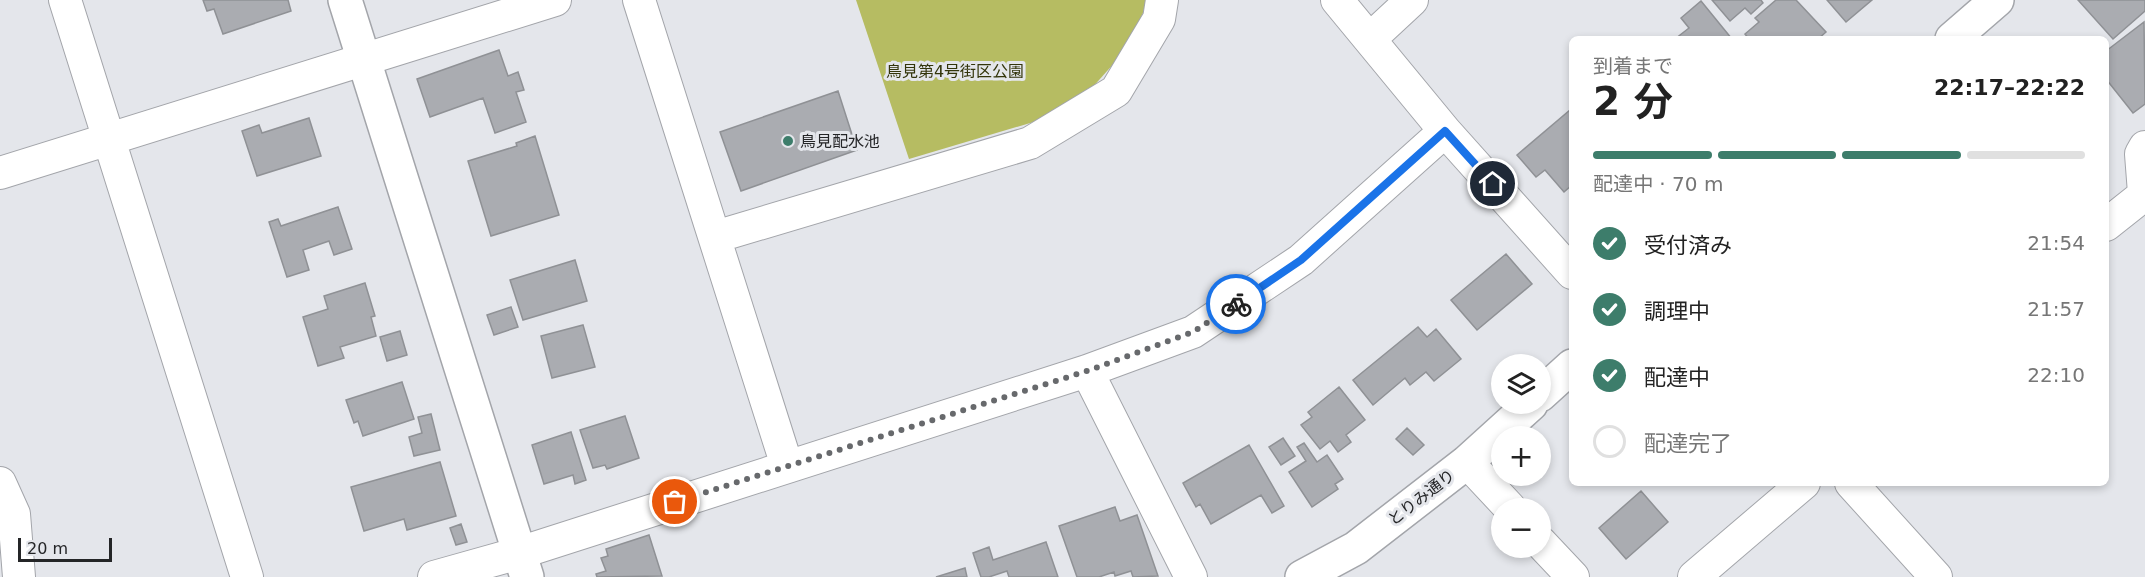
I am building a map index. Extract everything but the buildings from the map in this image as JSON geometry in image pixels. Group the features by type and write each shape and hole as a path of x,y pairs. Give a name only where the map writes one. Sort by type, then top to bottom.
{"street":[{"path":"65,0 247,577"},
{"path":"345,0 523,565"},
{"path":"0,174 555,0"},
{"path":"639,0 787,466"},
{"path":"716,237 1030,143 1116,91 1159,19 1162,0"},
{"path":"1336,0 1445,131 1569,270"},
{"path":"1370,39 1412,0"},
{"path":"1955,36 1997,0"},
{"path":"434,577 523,565 787,466 1087,371 1193,332 1301,260 1445,131"},
{"path":"2109,223 2145,193 2141,154 2145,147"},
{"path":"1551,385 1569,369"},
{"path":"1087,371 1191,577"},
{"name":"とりみ通り","path":"1302,577 1356,548 1467,462 1520,414"},
{"path":"1467,462 1501,498"},
{"path":"0,483 14,514 19,577"},
{"path":"1694,577 1800,486"},
{"path":"1854,486 1936,577"},
{"path":"1551,554 1573,577"}],"green space":[{"name":"鳥見第4号街区公園","path":"856,0 1146,0 1143,13 1125,51 1091,89 1047,118 909,159"}],"way so far":[{"path":"675,502 1087,371 1193,332 1236,304"}],"place":[{"name":"鳥見配水池","path":"788,141"}],"route":[{"path":"1236,304 1301,260 1445,131 1493,184"}]}
